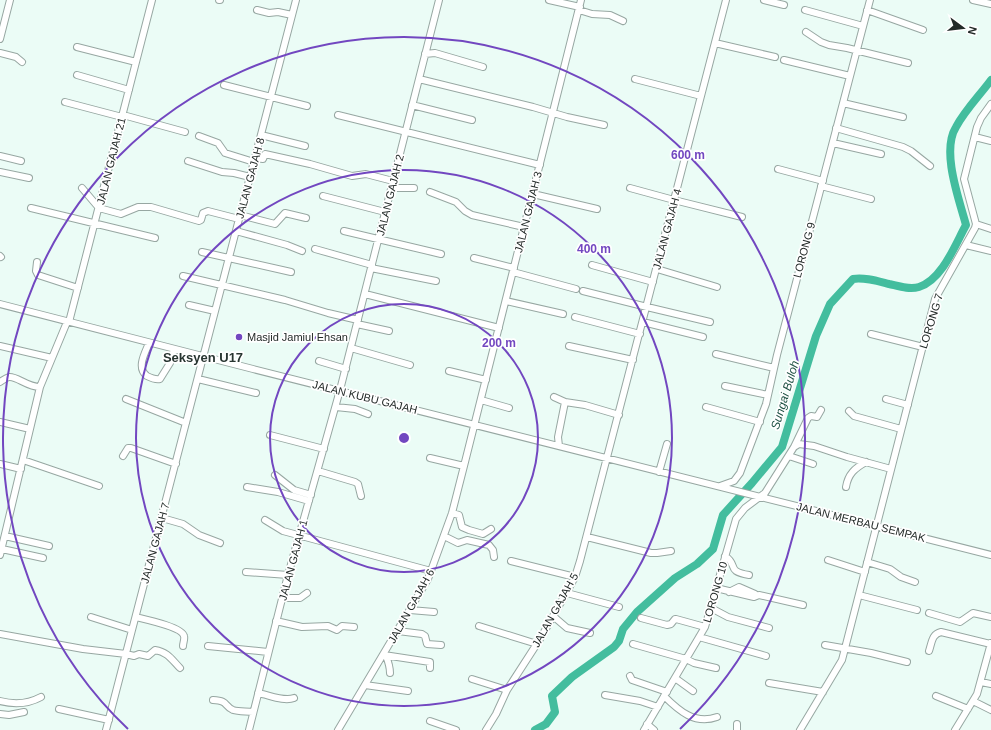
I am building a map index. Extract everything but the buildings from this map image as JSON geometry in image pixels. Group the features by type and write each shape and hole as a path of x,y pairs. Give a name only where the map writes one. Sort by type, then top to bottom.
{"street":[{"path":"0,39 10,0"},
{"name":"JALAN GAJAH 21","path":"1,548 40,387 68,322 78,288 152,0"},
{"name":"JALAN GAJAH 8","path":"204,357 296,0"},
{"name":"JALAN GAJAH 2","path":"340,390 439,0"},
{"path":"549,0 592,14 610,15 623,20"},
{"name":"JALAN GAJAH 3","path":"474,425 581,0"},
{"name":"JALAN GAJAH 4","path":"608,458 726,0"},
{"path":"764,0 784,5"},
{"name":"LORONG 9","path":"719,487 730,483 737,478 760,422 870,0"},
{"path":"973,0 991,4"},
{"path":"256,10 292,15"},
{"path":"805,10 863,26"},
{"path":"867,10 924,30"},
{"path":"806,32 821,42 829,45 857,50 908,63"},
{"path":"715,43 775,57"},
{"path":"77,46 136,62"},
{"path":"0,53 16,57 22,62"},
{"path":"425,54 435,53 483,67"},
{"path":"784,60 850,76"},
{"path":"77,75 129,90"},
{"path":"419,79 604,125"},
{"path":"635,79 701,96"},
{"path":"224,85 307,106"},
{"path":"65,102 185,132"},
{"path":"843,102 903,118"},
{"path":"991,104 981,118 974,137 964,179 976,224 991,229"},
{"path":"412,105 472,120"},
{"path":"338,115 540,165"},
{"path":"836,128 903,147 911,151 930,166"},
{"path":"261,135 305,146"},
{"path":"199,136 218,142 225,153 255,157 265,154 310,164 352,176 366,174 392,184 414,188"},
{"path":"974,137 991,141"},
{"path":"833,143 881,154"},
{"path":"0,156 21,161"},
{"path":"188,161 222,172 250,177"},
{"path":"778,169 871,199"},
{"path":"0,172 29,178"},
{"path":"82,188 99,208 124,213 144,206 199,221 201,220 203,213 208,211 275,224 285,213 306,218"},
{"path":"630,188 742,217"},
{"path":"430,192 456,202 465,211 472,215 524,227"},
{"path":"533,194 597,209"},
{"path":"323,196 385,212"},
{"path":"31,208 155,238"},
{"name":"LORONG 7","path":"800,730 841,664 935,299 974,233 976,224"},
{"path":"236,231 287,244 302,250"},
{"path":"344,231 441,254"},
{"path":"966,245 991,251"},
{"path":"315,249 372,267 436,281"},
{"path":"202,252 291,272"},
{"path":"474,258 576,289"},
{"path":"37,262 36,271 38,275 78,288"},
{"path":"592,265 653,282"},
{"path":"657,269 717,286"},
{"path":"183,276 285,300 389,331"},
{"path":"583,291 710,322"},
{"path":"365,294 499,328"},
{"path":"506,301 563,314"},
{"name":"JALAN KUBU GAJAH","path":"0,304 204,357 730,489"},
{"path":"190,305 215,311"},
{"path":"575,317 640,334"},
{"path":"643,322 703,337"},
{"path":"871,334 923,348"},
{"path":"149,343 141,368 144,374 157,380 160,379 169,365 174,349"},
{"path":"0,346 52,358"},
{"path":"569,346 633,360"},
{"path":"351,348 410,365"},
{"path":"716,354 774,368"},
{"name":"JALAN GAJAH 7","path":"106,730 204,357"},
{"path":"319,361 346,369"},
{"path":"449,371 486,380"},
{"path":"0,382 7,377 14,377 18,378 29,386 40,387"},
{"path":"198,379 256,393"},
{"path":"725,386 768,395"},
{"name":"JALAN GAJAH 1","path":"249,730 288,575 340,390"},
{"path":"554,397 565,402 586,405 619,415"},
{"path":"126,399 186,423"},
{"path":"886,399 908,405"},
{"path":"481,400 509,408"},
{"path":"559,446 558,437 565,402"},
{"path":"706,407 760,422"},
{"path":"336,408 356,409 368,414"},
{"name":"LORONG 10","path":"644,730 705,627 736,519 758,496 765,493 794,448 808,418 811,416 817,417 821,410"},
{"path":"849,411 854,416 902,429"},
{"path":"0,422 30,429"},
{"name":"JALAN GAJAH 6","path":"338,730 385,655 431,571 452,513 474,425"},
{"path":"270,435 324,449"},
{"path":"660,472 667,444"},
{"path":"794,448 799,444 814,446 891,469"},
{"path":"123,456 128,448 131,448 176,464"},
{"path":"789,456 813,464"},
{"path":"430,458 464,466"},
{"name":"JALAN GAJAH 5","path":"486,730 496,714 507,690 554,616 575,577 608,458"},
{"path":"23,460 99,486"},
{"path":"846,487 847,480 855,468 866,462"},
{"path":"0,464 21,469"},
{"path":"318,471 355,482 358,484 361,496"},
{"path":"275,475 294,490 310,498"},
{"path":"247,488 310,498"},
{"name":"JALAN MERBAU SEMPAK","path":"730,489 991,555"},
{"path":"452,513 459,515 462,527 469,530 483,534 492,529"},
{"path":"162,518 183,524 199,535 220,543"},
{"path":"265,520 280,530 431,571"},
{"path":"5,536 49,546"},
{"path":"444,536 458,543 467,540 489,545 493,550 494,557"},
{"path":"587,537 651,553 670,551"},
{"path":"1,548 43,558"},
{"path":"725,556 730,560 736,572 749,575"},
{"path":"828,560 865,572"},
{"path":"511,561 575,577"},
{"path":"867,562 890,569 901,577 915,582"},
{"path":"246,572 288,575"},
{"path":"716,588 729,592 739,588 759,595 803,605"},
{"path":"567,592 619,607"},
{"path":"282,598 300,598 307,593"},
{"path":"859,595 917,610"},
{"path":"711,608 728,617 769,628"},
{"path":"410,610 434,612"},
{"path":"929,613 960,622 973,613 991,617"},
{"path":"554,616 567,628 590,633"},
{"path":"91,617 132,630"},
{"path":"136,617 176,629 183,633 183,646"},
{"path":"641,618 667,625 671,624 676,619 705,627"},
{"path":"276,621 302,627 328,626 337,630 342,626 354,627"},
{"path":"479,626 537,644"},
{"path":"398,631 422,634 425,636 427,644 441,645"},
{"path":"929,651 933,637 941,632 991,643 977,694 955,730"},
{"path":"0,634 83,649 134,656 139,654 148,656 155,650 165,653 180,668"},
{"path":"699,638 766,656"},
{"path":"634,644 686,659 694,663 716,668"},
{"path":"825,645 907,662"},
{"path":"208,646 268,652"},
{"path":"390,673 390,667 387,663 385,655 430,662 430,668"},
{"path":"630,676 632,680 665,694 685,715 701,720 710,719 717,716"},
{"path":"675,678 693,691"},
{"path":"472,679 507,690"},
{"path":"769,682 823,692"},
{"path":"981,682 991,684"},
{"path":"365,685 408,691"},
{"path":"258,693 290,700 294,698"},
{"path":"605,695 658,707"},
{"path":"936,696 968,709"},
{"path":"0,701 11,704 22,703 41,697"},
{"path":"213,700 221,700 226,702 233,710 253,712"},
{"path":"973,701 991,710"},
{"path":"9,715 11,704"},
{"path":"59,709 109,720"},
{"path":"0,714 9,715 24,712"},
{"path":"430,721 456,730"},
{"path":"648,724 654,730"}],"waterway":[{"name":"Sungai Buloh","path":"535,730 546,724 555,712 552,696 572,677 614,647 619,641 623,629 637,612 675,578 697,564 713,549 723,515 782,447 816,336 830,304 853,279 866,279 915,288 927,283 941,270 966,225 953,175 950,149 952,137 956,127 964,115 991,80"}],"place":[{"name":"Masjid Jamiul Ehsan","path":"239,337"}],"district":[{"name":"Seksyen U17","path":"203,357"}]}
